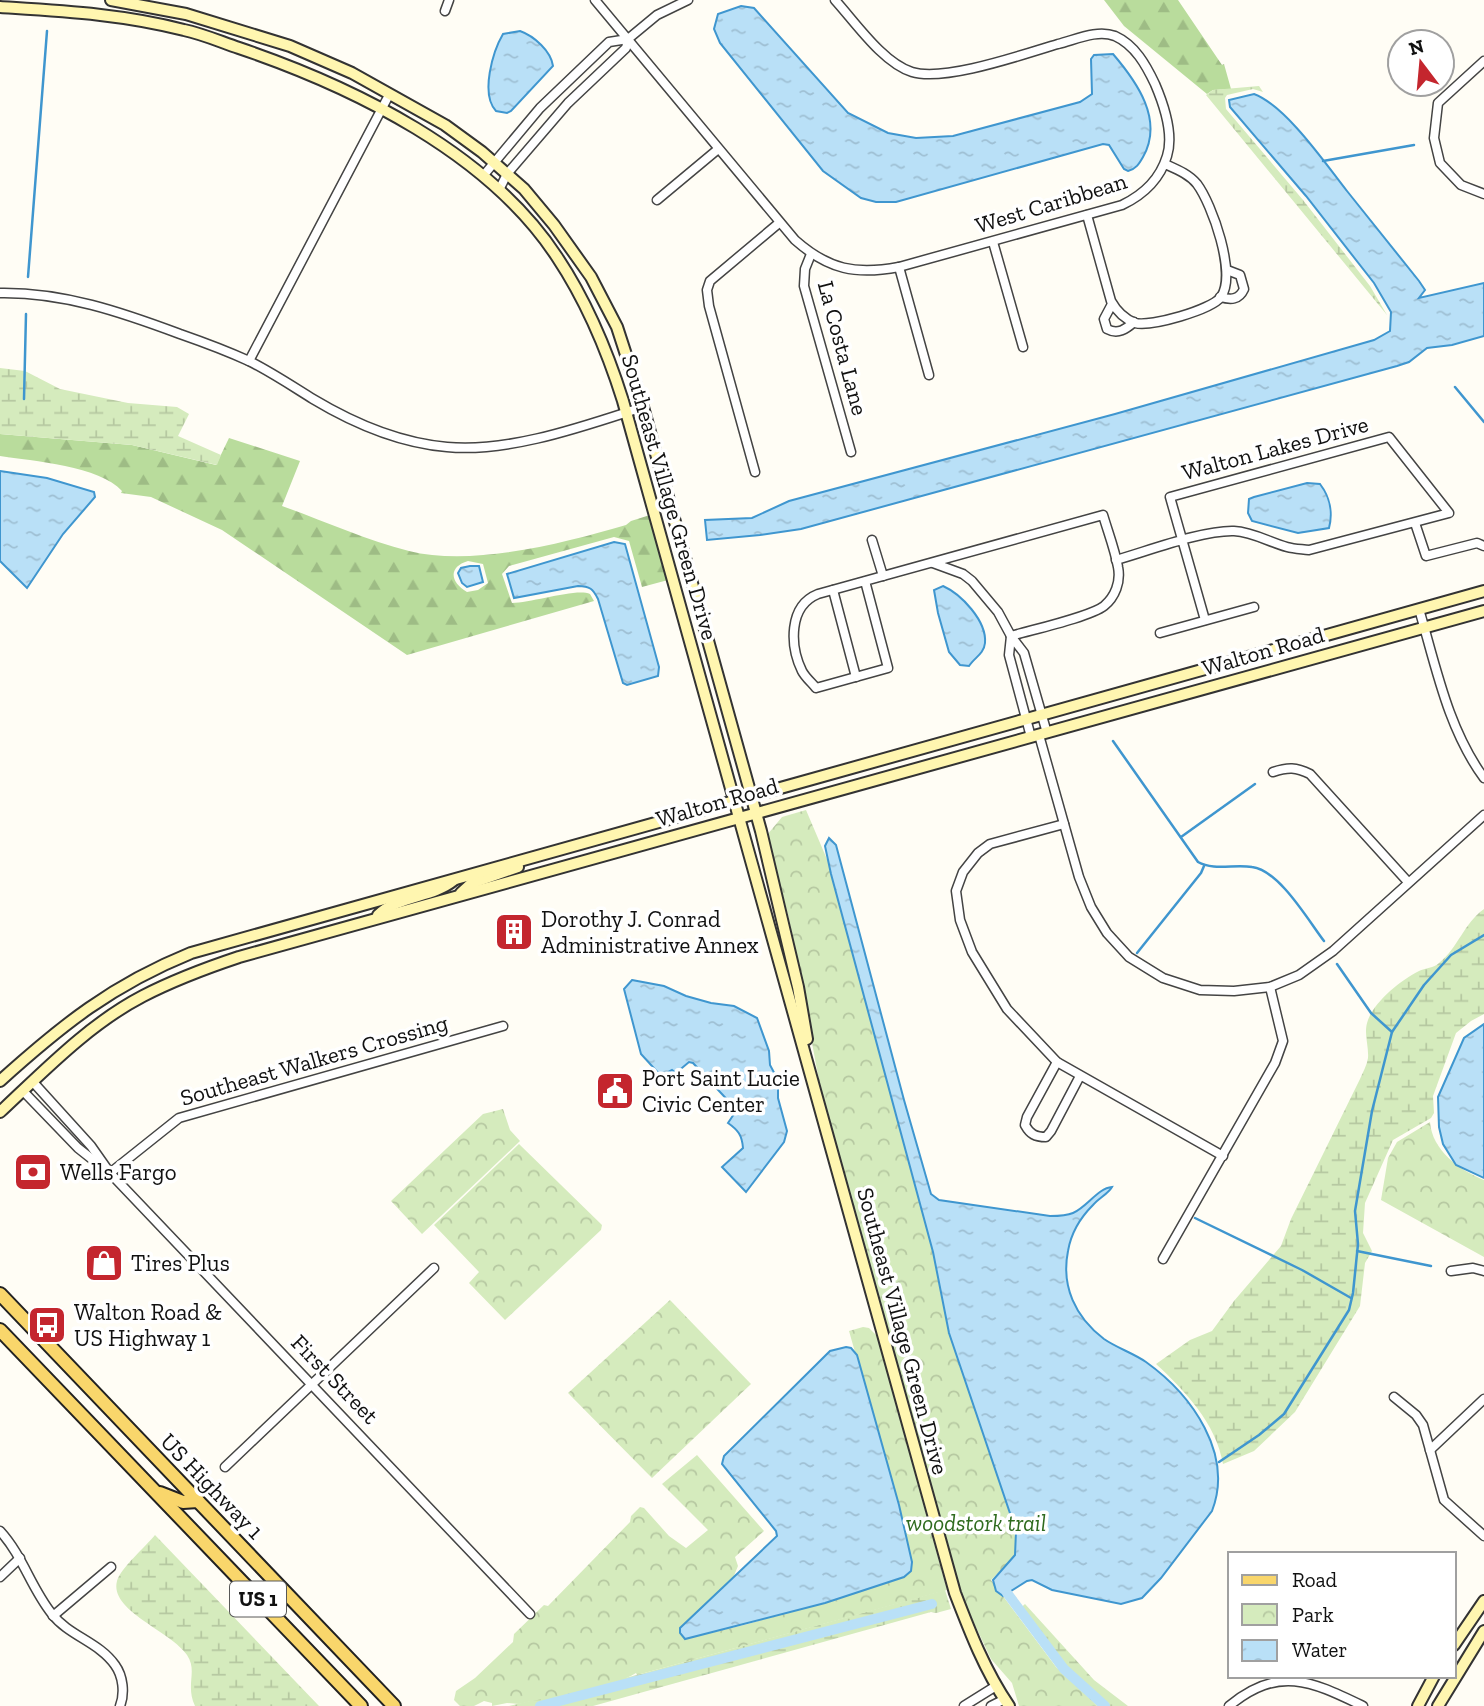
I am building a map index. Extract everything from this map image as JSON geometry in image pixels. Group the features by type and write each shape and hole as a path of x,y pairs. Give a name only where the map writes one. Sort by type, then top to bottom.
{"main road":[{"name":"US Highway 1","path":"0,1294 394,1706"},
{"name":"US Highway 1","path":"0,1330 360,1706"},
{"path":"156,1491 183,1502 198,1501"}],"street":[{"name":"Southeast Village Green Drive","path":"111,0 186,14 301,51 352,73 445,125 507,174 554,225 591,277 617,327 643,407 756,812 799,987 814,1080"},
{"path":"445,10 449,0"},
{"name":"West Caribbean","path":"595,0 779,223 811,254 837,267 875,271 900,267 1122,205 1143,194 1165,164"},
{"path":"483,176 540,108 610,42 628,38 657,15 688,0"},
{"path":"835,0 887,57 913,72 964,70 1089,35 1113,35 1132,48 1147,66 1161,98 1171,143 1165,164 1189,176 1204,195 1216,227 1227,270 1226,285 1220,297 1207,307 1144,324 1135,323 1120,314 1112,304 1087,215"},
{"name":"Southeast Village Green Drive","path":"0,7 96,13 185,30 293,68 381,110 454,153 499,190 556,256 583,301 608,355 627,412 955,1593 976,1647 1007,1703"},
{"path":"499,190 507,174 568,103 626,48 628,38"},
{"path":"293,68 301,51"},
{"path":"1484,61 1438,103 1434,138 1440,163 1461,186 1484,194"},
{"path":"249,361 389,95"},
{"path":"657,200 717,149"},
{"path":"755,472 709,306 707,290 714,276 779,223"},
{"path":"993,242 1023,347"},
{"name":"La Costa Lane","path":"811,254 805,269 804,286 851,452"},
{"path":"900,267 929,375"},
{"path":"1220,297 1230,300 1236,298 1244,289 1240,275 1227,270"},
{"path":"0,293 69,298 140,318 249,361 367,427 405,440 446,447 490,448 643,407"},
{"path":"1112,304 1104,318 1107,329 1121,331 1135,323"},
{"name":"Walton Lakes Drive","path":"1116,560 1183,542 1213,533 1234,531 1288,547 1309,550 1449,513 1389,437 1170,497 1183,542 1205,620"},
{"path":"865,581 888,668 816,688 802,673 795,646 795,616 809,598 832,590 1103,515 1119,569 1118,586 1111,600 1101,608 1011,636"},
{"path":"1415,523 1426,556 1478,543 1484,546"},
{"path":"872,540 883,576"},
{"path":"933,562 963,574 972,581 998,612 1024,653 1042,714 1039,735"},
{"path":"832,590 856,677"},
{"name":"Walton Road","path":"0,1081 66,1023 99,1000 155,968 191,953 1484,590"},
{"path":"1160,633 1254,607"},
{"path":"1419,609 1446,701 1471,758 1484,778"},
{"name":"Walton Road","path":"0,1112 92,1029 141,997 181,977 239,957 1484,611"},
{"path":"1011,636 1009,655 1026,719 1039,735 1079,877 1091,907 1107,933 1129,957 1163,978 1200,990 1234,991 1269,987 1299,975 1333,951 1484,815"},
{"path":"1273,772 1299,768 1310,774 1408,882"},
{"path":"1064,824 990,844 978,853 962,872 956,891 960,920 972,952 1007,1009 1058,1062 1223,1156"},
{"path":"458,896 472,883 509,871 546,853"},
{"path":"373,919 391,906 444,888 458,877"},
{"path":"1163,1259 1260,1091 1280,1050 1283,1041 1269,987"},
{"name":"Southeast Walkers Crossing","path":"110,1173 179,1118 503,1026"},
{"path":"1058,1062 1027,1117 1025,1125 1029,1133 1046,1138 1080,1076"},
{"name":"First Street","path":"33,1082 91,1146 110,1173"},
{"name":"First Street","path":"23,1091 78,1148 110,1173 530,1614"},
{"path":"225,1467 434,1268"},
{"path":"1451,1270 1473,1268 1484,1271"},
{"path":"1394,1397 1416,1415 1423,1425 1444,1500 1484,1536"},
{"path":"1430,1450 1484,1399"},
{"path":"0,1531 20,1558 53,1616 104,1653 117,1666 122,1683 123,1699 120,1706"},
{"path":"0,1577 20,1558"},
{"path":"53,1616 111,1567"},
{"path":"1456,1643 1484,1601"},
{"path":"1456,1677 1484,1631"},
{"path":"1418,1706 1433,1678"},
{"path":"1438,1706 1455,1678"},
{"path":"1228,1706 1253,1688 1281,1681 1306,1681 1363,1706"},
{"path":"964,1706 996,1686"},
{"path":"991,1706 1007,1703"}],"green space":[{"path":"1104,0 1178,0 1222,65 1224,64 1231,89 1213,90 1207,94 1124,26"},
{"path":"1259,86 1263,92 1253,89 1227,95 1226,109 1303,200 1370,286 1387,315 1206,95 1213,90"},
{"path":"0,368 25,371 60,389 128,403 177,407 189,414 178,436 221,455 217,465 132,445 0,434"},
{"path":"0,434 132,445 216,465 229,438 300,461 282,506 377,541 434,555 489,555 518,551 602,532 650,515 668,580 642,587 629,541 614,537 509,566 502,574 512,603 575,593 590,594 594,601 407,655 222,530 151,497 121,493 112,483 82,470 0,456","holes":["468,561 483,564 488,583 478,590 467,592 457,584 454,575 457,567"]},
{"name":"woodstork trail","path":"806,810 829,864 933,1252 952,1341 1011,1512 1016,1544 1014,1557 991,1580 1056,1667 1097,1706 1019,1706 1012,1683 991,1659 965,1604 945,1542 823,1102 789,919 767,835 782,817"},
{"path":"1484,909 1484,1014 1456,1033 1433,1096 1434,1113 1431,1118 1393,1140 1365,1203 1363,1233 1372,1251 1365,1263 1360,1306 1295,1412 1254,1451 1223,1464 1214,1435 1198,1409 1156,1364 1190,1340 1212,1331 1281,1246 1291,1219 1366,1066 1366,1030 1371,1013 1397,985 1419,971 1437,965 1446,957 1471,921"},
{"path":"503,1109 510,1130 520,1141 422,1234 391,1201 483,1114"},
{"path":"1430,1122 1436,1141 1448,1158 1465,1171 1484,1180 1484,1257 1381,1200 1388,1158 1397,1142"},
{"path":"519,1144 602,1225 601,1230 505,1320 469,1283 479,1272 434,1225"},
{"path":"670,1300 751,1384 652,1478 568,1393"},
{"path":"869,1328 877,1336 947,1590 637,1675 636,1673 613,1683 580,1691 519,1704 492,1706 492,1703 484,1701 474,1706 460,1706 454,1700 456,1691 475,1678 513,1642 514,1634 544,1605 548,1606 630,1522 631,1516 640,1507 644,1508 669,1536 686,1548 708,1530 662,1484 697,1455 764,1531 735,1557 738,1566 733,1578 680,1628 685,1639 748,1624 889,1582 912,1566 892,1482 849,1331"},
{"path":"155,1535 319,1706 195,1706 187,1655 179,1646 131,1611 117,1592 117,1581 123,1570"},
{"path":"945,1590 951,1609 931,1612 593,1706 509,1706 637,1675"},
{"path":"1025,1604 1094,1680 1128,1706 1097,1706 1064,1677 1016,1612"}],"water":[{"path":"741,6 754,8 848,113 888,133 916,138 953,136 1080,102 1092,94 1091,59 1094,55 1113,54 1139,89 1145,102 1151,129 1149,143 1139,164 1128,171 1109,145 1103,144 896,202 876,202 861,198 823,171 720,43 714,29 718,14"},
{"path":"520,31 541,45 552,60 553,66 511,111 496,111 489,94 495,51 503,34"},
{"path":"1254,94 1279,110 1316,151 1419,281 1425,290 1419,298 1484,283 1484,336 1452,345 1427,348 1409,362 1397,366 801,529 707,540 705,520 752,518 789,501 1115,414 1374,340 1390,331 1391,312 1374,283 1306,196 1230,107 1229,100"},
{"path":"0,471 47,478 94,492 95,497 63,534 27,588 0,561"},
{"path":"1307,483 1320,484 1326,494 1331,511 1329,528 1298,533 1252,521 1248,513 1249,499"},
{"path":"614,542 625,544 659,667 658,676 627,685 623,683 593,590 578,586 514,598 507,574"},
{"path":"479,566 483,582 467,587 458,573 461,568"},
{"path":"943,586 972,609 985,635 981,653 969,666 960,665 949,652 934,590"},
{"path":"829,838 836,845 931,1194 939,1200 1059,1216 1073,1213 1102,1191 1112,1187 1084,1215 1071,1238 1066,1264 1072,1300 1085,1321 1104,1339 1146,1362 1179,1391 1204,1428 1213,1448 1217,1468 1217,1490 1212,1511 1161,1578 1142,1598 1121,1604 1052,1590 1032,1580 1003,1596 996,1591 993,1580 1015,1555 1016,1531 949,1333 933,1252 831,874 825,846"},
{"path":"632,980 664,986 711,1003 734,1006 757,1018 769,1051 770,1065 778,1080 778,1098 787,1131 784,1142 746,1192 722,1167 743,1148 739,1133 728,1123 734,1114 734,1107 693,1063 689,1062 676,1073 672,1070 661,1076 641,1054 624,989"},
{"path":"1484,1024 1484,1178 1456,1165 1443,1144 1439,1127 1438,1097 1464,1038"},
{"path":"851,1348 857,1355 899,1505 912,1562 911,1571 904,1577 825,1603 685,1639 680,1628 777,1536 776,1531 722,1464 724,1456 830,1351"}],"waterway":[{"path":"28,277 47,31"},
{"path":"1323,161 1414,145"},
{"path":"24,399 26,314"},
{"path":"1455,387 1484,422"},
{"path":"1113,741 1198,862 1217,867 1245,866 1262,870 1292,897 1324,941"},
{"path":"1181,837 1255,784"},
{"path":"1137,953 1204,866"},
{"path":"1219,1462 1284,1414 1349,1310 1358,1244 1355,1211 1372,1111 1392,1032 1424,985 1451,955 1484,935"},
{"path":"1337,964 1371,1013 1392,1032"},
{"path":"1195,1218 1302,1270 1351,1298"},
{"path":"1357,1251 1431,1266"},
{"path":"1007,1593 1064,1669 1105,1706"},
{"path":"540,1706 932,1604"}],"place":[{"name":"Dorothy J. Conrad Administrative Annex","path":"514,932"},
{"name":"Port Saint Lucie Civic Center","path":"615,1091"},
{"name":"Wells Fargo","path":"33,1172"},
{"name":"Tires Plus","path":"104,1263"},
{"name":"Walton Road & US Highway 1","path":"47,1325"}]}
